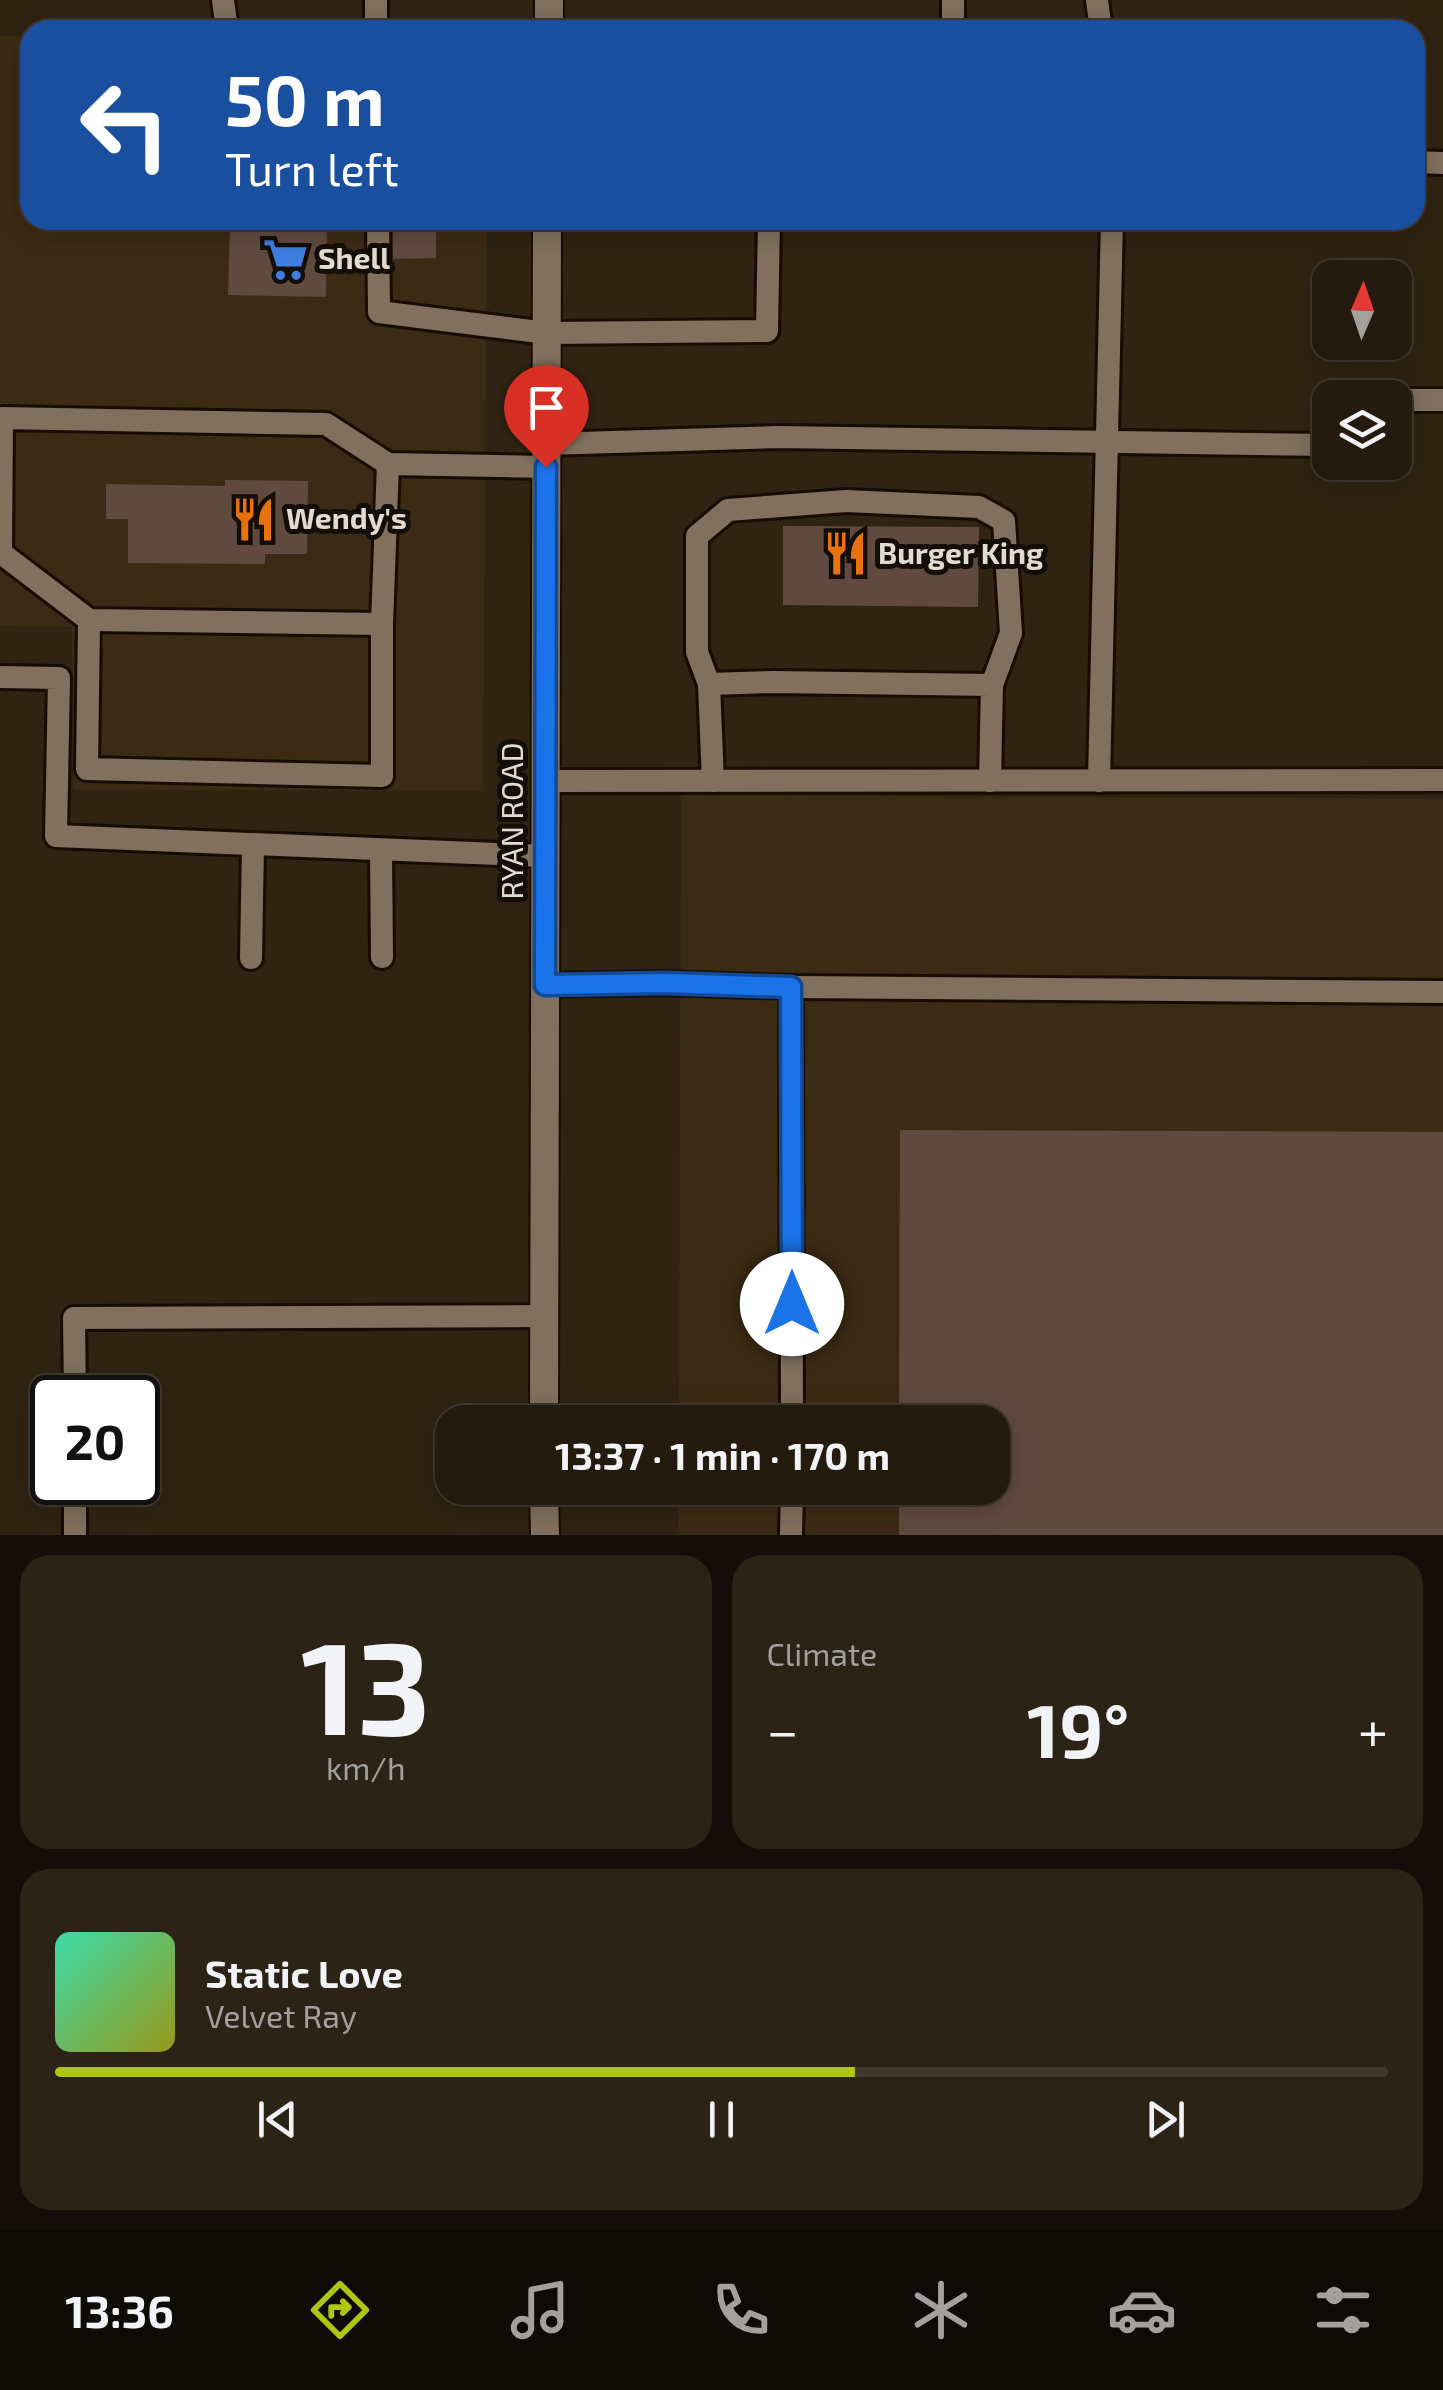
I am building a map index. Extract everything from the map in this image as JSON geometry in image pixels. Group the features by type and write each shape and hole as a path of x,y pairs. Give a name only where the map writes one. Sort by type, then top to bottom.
{"main road":[{"name":"RYAN ROAD","path":"544,1405 548,230"},
{"path":"544,1505 544,1535"}],"lane":[{"path":"378,230 378,312 547,333 768,331 769,230"},
{"path":"1099,781 1112,230"},
{"path":"1412,400 1443,400"},
{"path":"382,624 89,620 1,553 2,418 326,424 388,464 778,437 1312,445"},
{"path":"89,620 87,769 382,776 388,464"},
{"path":"712,781 709,684 697,652 697,536 728,510 846,501 979,507 1004,521 1011,633 992,686 990,781"},
{"path":"0,678 60,678 56,836 545,856"},
{"path":"709,684 992,686"},
{"path":"546,782 1443,780"},
{"path":"251,958 253,844"},
{"path":"381,850 382,958"},
{"path":"545,985 1443,992"},
{"path":"791,987 792,1405"},
{"path":"75,1375 74,1318 545,1316"},
{"path":"75,1505 75,1535"},
{"path":"791,1535 792,1505"}],"shaded area":[{"path":"0,36 20,36 20,230 487,230 483,791 73,789 72,627 0,626"},
{"path":"681,795 1443,799 1443,1535 678,1535 679,1505 1010,1505 1010,1405 679,1405"}],"building":[{"path":"230,230 327,230 326,297 228,295"},
{"path":"393,230 436,230 436,258 393,259"},
{"path":"225,480 308,481 307,554 265,554 265,564 128,563 128,519 106,519 106,484 225,486"},
{"path":"783,526 979,527 978,607 783,605"},
{"path":"900,1130 1443,1132 1443,1535 899,1535 899,1505 1010,1505 1010,1405 899,1405"}],"place":[{"name":"Shell","path":"285,259"},
{"name":"Wendy's","path":"253,519"},
{"name":"Burger King","path":"845,554"}],"route":[{"path":"546,467 545,985 791,987 792,1304"}]}
